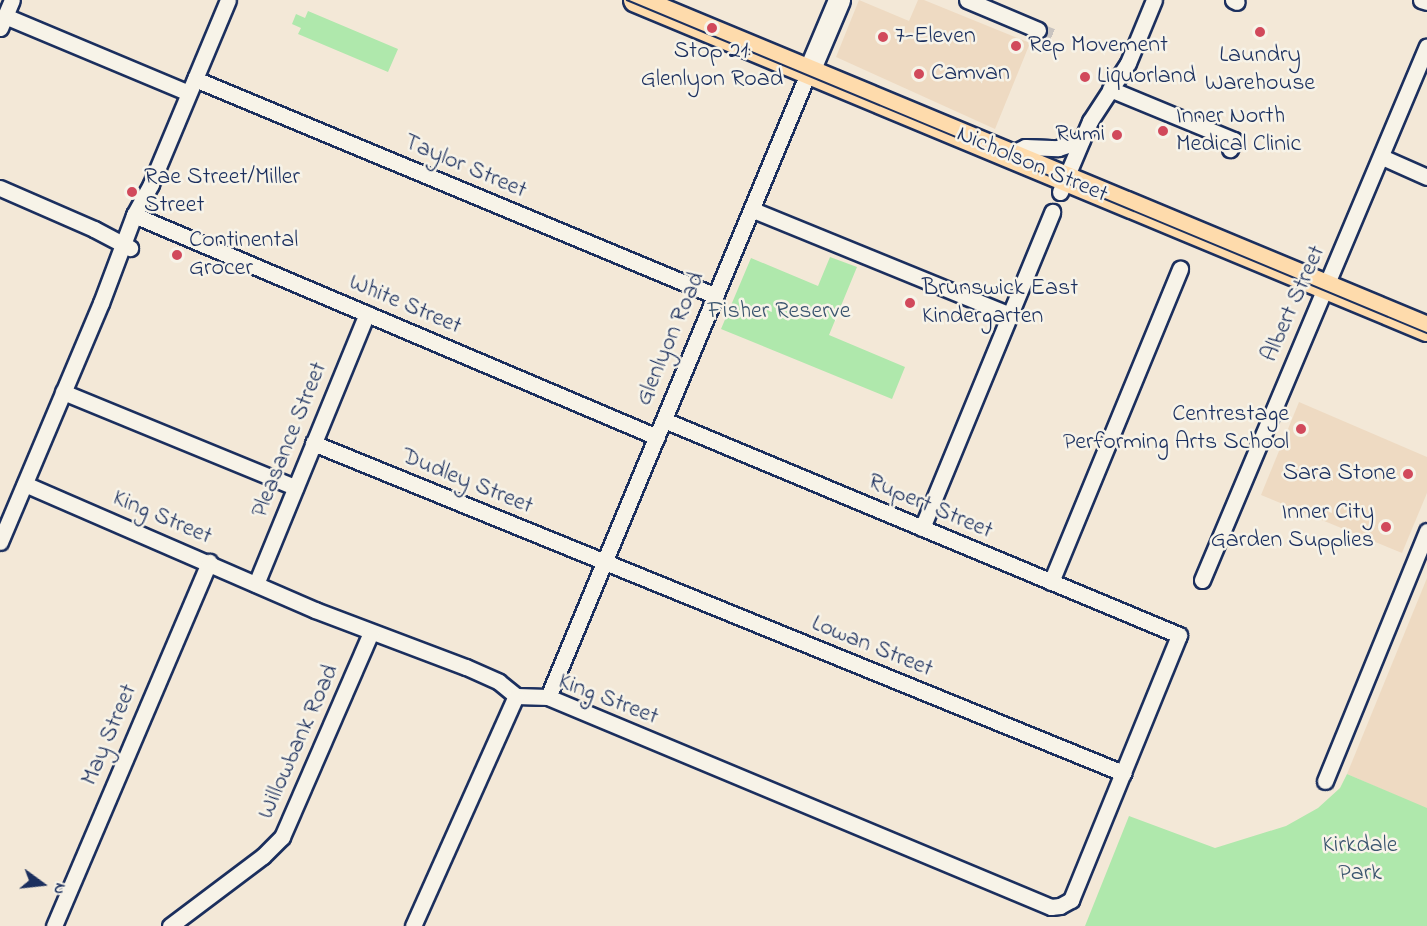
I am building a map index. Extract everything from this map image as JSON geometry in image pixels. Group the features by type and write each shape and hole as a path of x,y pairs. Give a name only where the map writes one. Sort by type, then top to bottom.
{"main road":[{"name":"Nicholson Street","path":"636,0 1008,154 1063,185 1427,329"}],"street":[{"path":"3,22 12,0"},
{"path":"0,542 128,243 228,0"},
{"name":"Glenlyon Road","path":"548,697 839,0"},
{"path":"967,0 1038,30"},
{"path":"1063,185 1082,140 1110,89 1128,63 1154,0"},
{"path":"1421,0 1427,2"},
{"name":"Taylor Street","path":"3,22 192,86 716,296"},
{"name":"Albert Street","path":"1202,579 1427,46"},
{"path":"1110,89 1234,140 1230,149"},
{"path":"1008,154 1025,147 1069,146 1082,140"},
{"path":"1382,157 1427,177"},
{"path":"0,188 128,243"},
{"path":"753,210 1010,315"},
{"path":"922,528 1052,212"},
{"name":"White Street","path":"138,217 657,436"},
{"path":"1051,582 1180,269"},
{"name":"Pleasance Street","path":"256,584 367,314"},
{"path":"63,393 295,487"},
{"name":"Rupert Street","path":"664,420 1179,634 1123,773"},
{"name":"Dudley Street","path":"313,443 604,562"},
{"name":"King Street","path":"25,484 371,632 466,667 499,682 516,696 548,697 1052,907 1060,906 1071,900 1123,773"},
{"path":"1325,781 1427,531"},
{"name":"May Street","path":"54,926 209,562"},
{"name":"Lowan Street","path":"604,562 1123,773"},
{"name":"Willowbank Road","path":"170,926 263,856 282,837 371,632"},
{"path":"413,926 516,696"}],"shaded area":[{"path":"859,0 909,21 918,0 924,0 1030,43 995,129 836,57"},
{"path":"1299,402 1427,457 1427,493 1402,553 1261,495"},
{"path":"1427,578 1427,809 1347,774"}],"green space":[{"path":"308,11 398,49 388,72 298,34 301,28 292,24 296,14 305,18"},
{"name":"Fisher Reserve","path":"830,257 857,267 829,335 905,367 892,399 721,329 751,258 818,286"},
{"name":"Kirkdale Park","path":"1347,774 1427,808 1427,926 1085,926 1129,816 1215,848 1286,826 1318,808 1340,788"}],"tunnel":[{"path":"1038,30 1058,38"}],"tram line":[{"path":"627,0 1427,333"}],"place":[{"name":"Stop 21: Glenlyon Road","path":"712,28"},
{"name":"Laundry Warehouse","path":"1260,32"},
{"name":"7-Eleven","path":"883,37"},
{"name":"Rep Movement","path":"1016,46"},
{"name":"Camvan","path":"919,74"},
{"name":"Liquorland","path":"1085,77"},
{"name":"Inner North Medical Clinic","path":"1163,131"},
{"name":"Rumi","path":"1117,135"},
{"name":"Rae Street/Miller Street","path":"132,192"},
{"name":"Continental Grocer","path":"177,255"},
{"name":"Brunswick East Kindergarten","path":"910,303"},
{"name":"Centrestage Performing Arts School","path":"1301,429"},
{"name":"Sara Stone","path":"1408,474"},
{"name":"Inner City Garden Supplies","path":"1386,527"}]}
